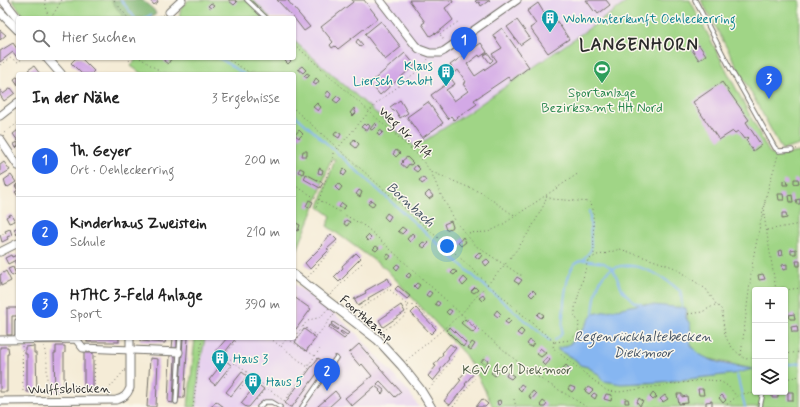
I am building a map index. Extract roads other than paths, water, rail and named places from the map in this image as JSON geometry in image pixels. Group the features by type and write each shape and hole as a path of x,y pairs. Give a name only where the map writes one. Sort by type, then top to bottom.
{"street":[{"path":"3,0 16,16"},
{"path":"169,12 182,0"},
{"path":"380,0 415,45 430,53 440,53 450,48 517,0"},
{"path":"0,12 16,28"},
{"path":"49,60 58,72"},
{"path":"0,116 16,104"},
{"path":"0,137 16,163"},
{"path":"0,252 16,244"},
{"name":"Foorthkamp","path":"296,277 374,337 401,365 424,394 431,407"},
{"path":"0,340 76,340 83,348 179,352"},
{"name":"Wulffsblöcken","path":"0,401 70,404 122,398 127,394 130,388 130,340"}],"lane":[{"path":"247,0 264,16"},
{"path":"695,0 775,148 779,151 792,150"},
{"path":"176,402 180,340"},
{"path":"302,407 336,358"},
{"path":"760,407 763,395"},
{"path":"259,407 265,402 272,402 280,407"}],"water":[{"name":"Regenrückhaltebecken Diekmoor","path":"641,304 686,308 686,318 691,327 690,341 693,348 699,354 717,362 752,369 733,374 661,382 621,384 604,381 598,374 588,367 580,365 576,360 558,350 558,348 570,344 575,340 593,314"}],"waterway":[{"name":"Bornbach","path":"121,0 133,16"},
{"name":"Bornbach","path":"222,60 241,72"},
{"name":"Bornbach","path":"296,116 489,290 550,341"},
{"path":"583,260 591,250 589,211"},
{"path":"555,340 561,335 562,331 564,298 570,272 574,265 580,261 583,260 604,263 613,269 623,291 634,302 641,304"},
{"path":"593,314 596,292 603,276 615,268 625,266 635,266 645,269 656,274 674,286 681,292 682,307"},
{"name":"Bornbach","path":"788,365 800,363"},
{"path":"736,371 745,407"}],"place":[{"name":"Wohnunterkunft Oehleckerring","path":"550,33"},
{"name":"Th. Geyer","path":"464,60"},
{"name":"Sportanlage Bezirksamt HH Nord","path":"602,84"},
{"name":"Klaus Liersch GmbH","path":"446,87"},
{"name":"HTHC 3-Feld Anlage","path":"769,99"},
{"name":"Haus 3","path":"220,373"},
{"name":"Kinderhaus Zweistein","path":"327,391"},
{"name":"Haus 5","path":"253,396"}],"district":[{"name":"LANGENHORN","path":"639,44"}],"park label":[{"name":"KGV 401 Diekmoor","path":"517,369"}]}
